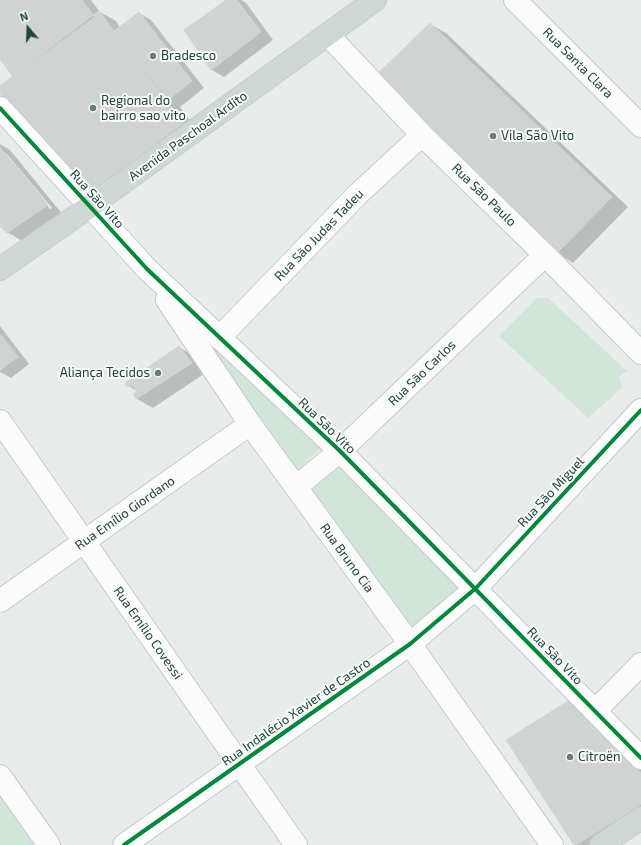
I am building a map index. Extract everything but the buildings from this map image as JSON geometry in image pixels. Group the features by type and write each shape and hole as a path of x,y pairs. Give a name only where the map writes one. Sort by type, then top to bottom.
{"main road":[{"name":"Avenida Paschoal Ardito","path":"0,270 328,35 367,2"},
{"path":"601,845 641,818"}],"street":[{"name":"Rua Santa Clara","path":"515,0 641,126"},
{"name":"Rua São Paulo","path":"328,35 422,135 545,255 641,353"},
{"name":"Rua São Vito","path":"0,108 89,207 147,268 219,338 340,451 641,758"},
{"name":"Rua São Judas Tadeu","path":"219,338 357,195 422,135"},
{"name":"Rua São Carlos","path":"296,487 340,451 545,255"},
{"name":"Rua Bruno Cia","path":"147,268 192,339 250,424 410,644 552,845"},
{"name":"Rua São Miguel","path":"476,588 641,410"},
{"name":"Rua Emílio Covessi","path":"0,420 296,845"},
{"name":"Rua Emílio Giordano","path":"0,602 250,424"},
{"name":"Rua Indalécio Xavier de Castro","path":"124,845 410,644 476,588"},
{"path":"595,711 641,664"},
{"path":"0,776 49,845"}],"green space":[{"path":"537,298 548,298 627,371 619,377 623,387 588,418 499,336"},
{"path":"196,338 215,338 320,449 294,474"},
{"path":"340,463 463,590 408,632 307,493"},
{"path":"0,792 35,845 0,845"}],"cycle path":[{"path":"0,108 147,269 340,451 641,758"},
{"path":"124,845 410,644 476,588 641,410"}],"place":[{"name":"Bradesco","path":"153,56"},
{"name":"Regional do bairro sao vito","path":"93,108"},
{"name":"Vila São Vito","path":"493,136"},
{"name":"Aliança Tecidos","path":"158,373"},
{"name":"Citroën","path":"570,757"}]}
